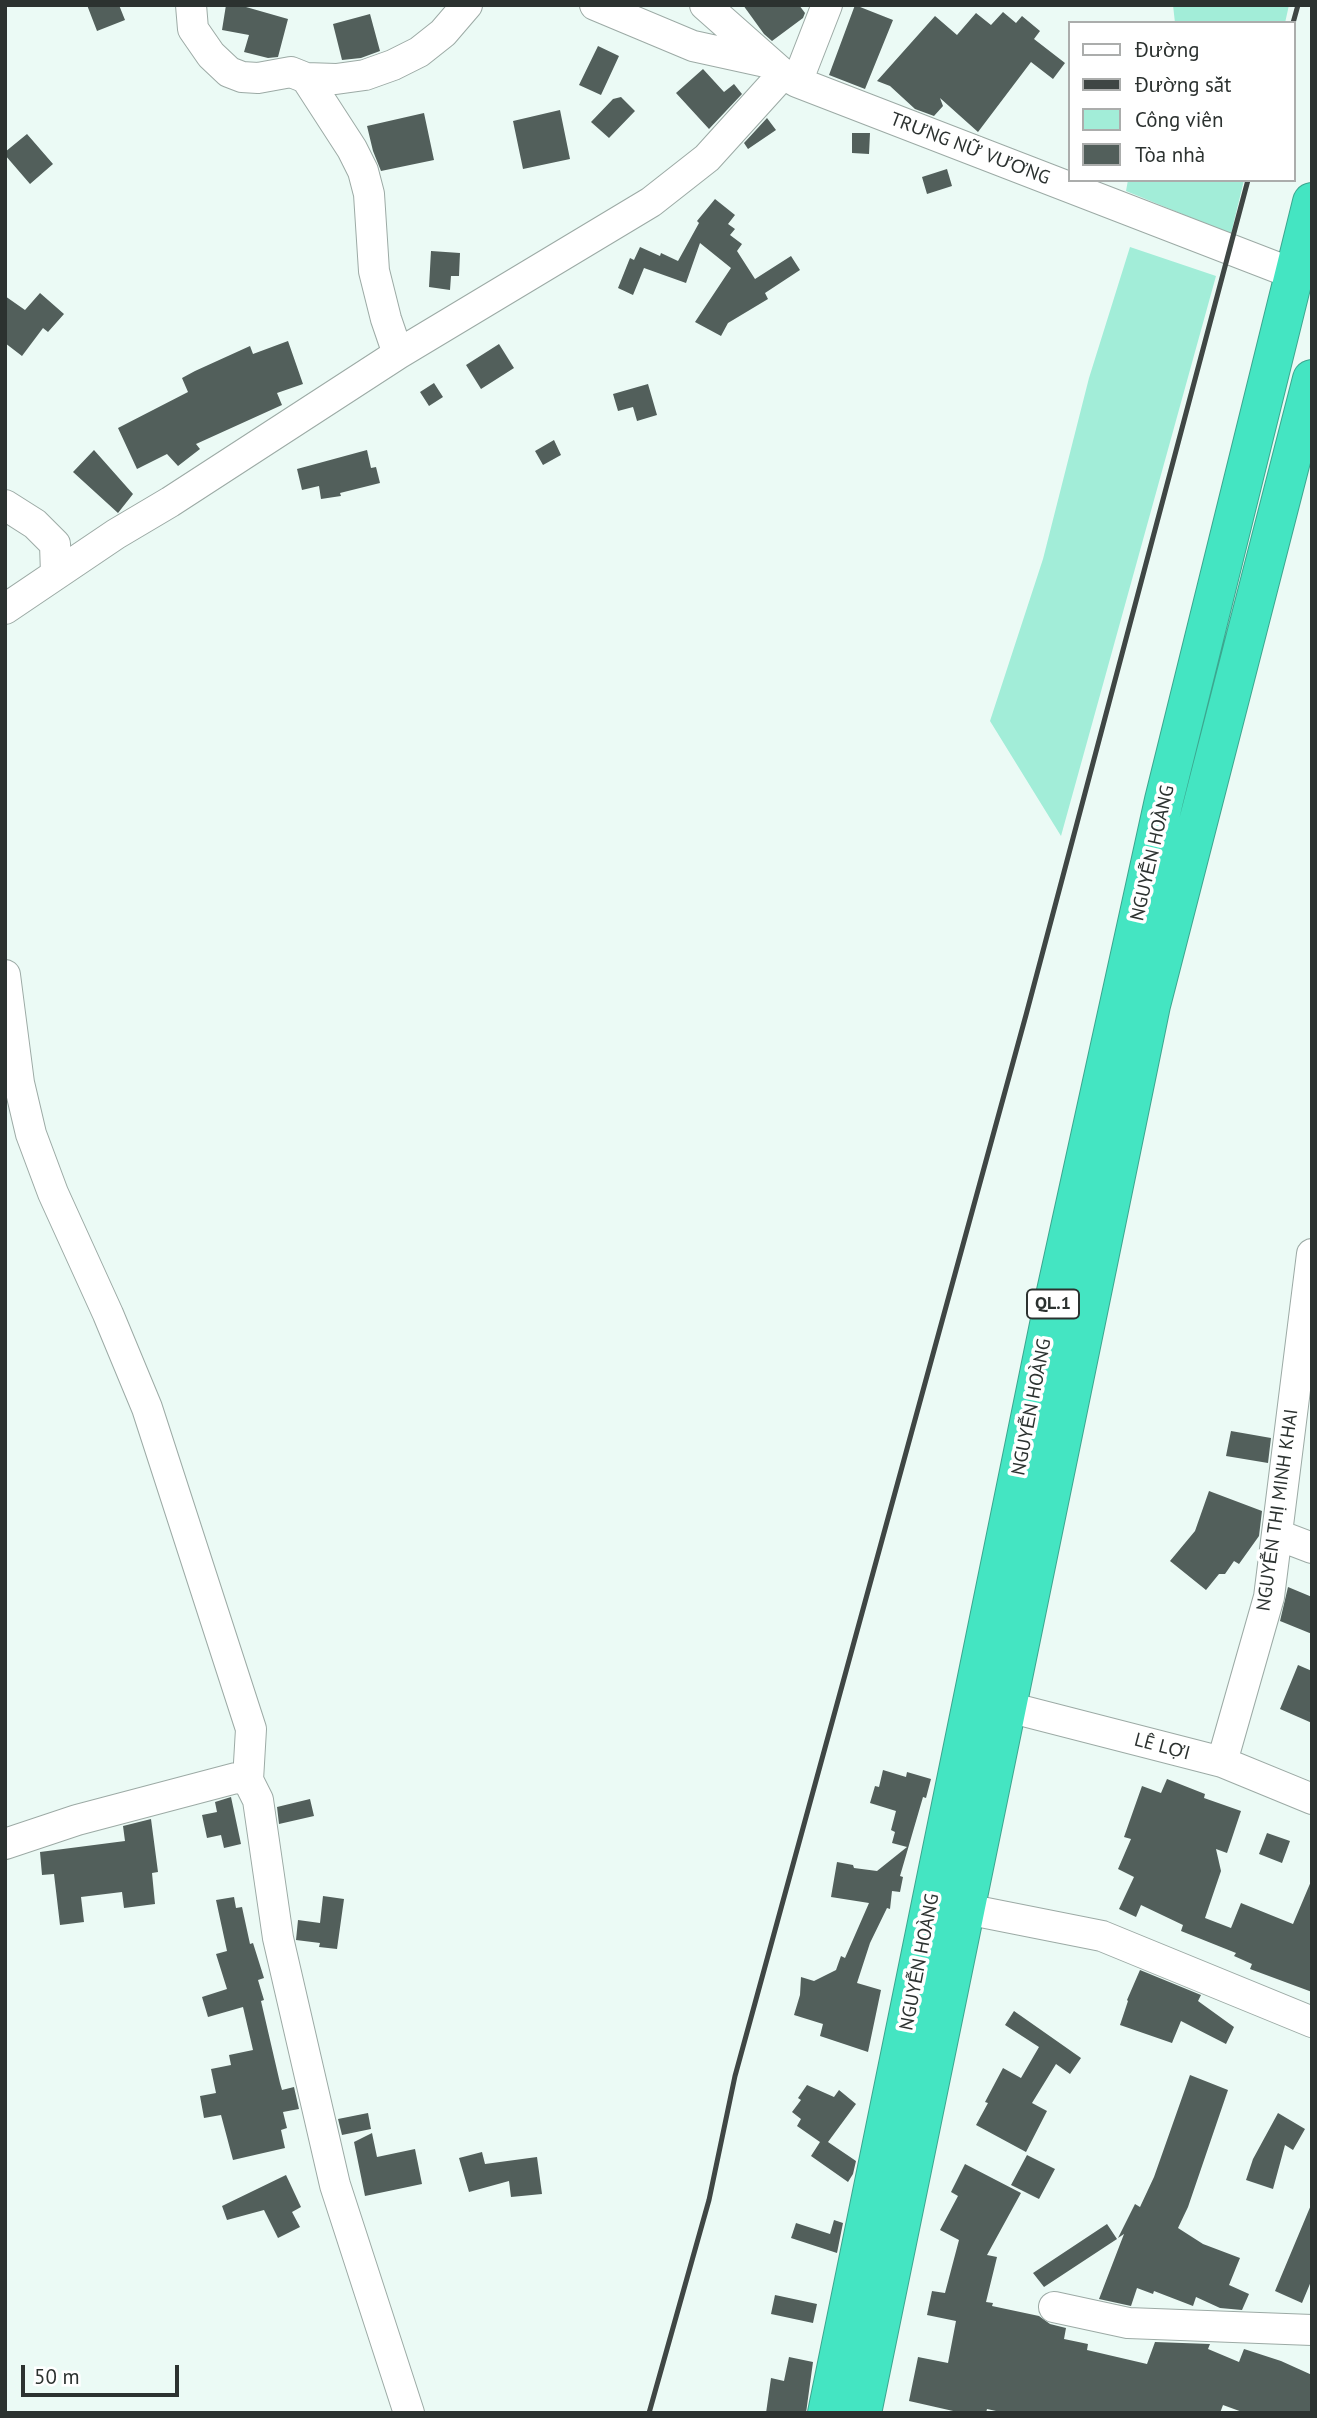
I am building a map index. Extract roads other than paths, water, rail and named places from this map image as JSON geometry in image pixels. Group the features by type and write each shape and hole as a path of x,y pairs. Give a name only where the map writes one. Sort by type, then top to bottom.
{"highway":[{"name":"NGUYỄN HOÀNG","path":"862,2413 876,2260 1053,1304 1164,800 1303,277 1312,202"},
{"name":"NGUYỄN HOÀNG","path":"827,2413 876,2260 966,1909 1151,1005 1312,379"}],"street":[{"path":"191,5 193,29 211,55 229,72 258,78 291,72 306,78 336,79 365,75 419,52 443,33 467,5"},
{"path":"595,5 693,46 783,73"},
{"name":"TRƯNG NỮ VƯƠNG","path":"705,5 783,73 1303,277"},
{"path":"5,609 398,354 650,202 706,158 783,73 827,5"},
{"path":"306,78 352,149 363,171 369,194 374,271 398,354"},
{"path":"5,505 36,524 55,544 56,574"},
{"path":"5,975 19,1083 31,1134 53,1193 147,1408 251,1729 248,1780 258,1800 278,1938 334,2185 409,2413"},
{"name":"NGUYỄN THỊ MINH KHAI","path":"1222,1762 1269,1597 1307,1335 1312,1254"},
{"path":"1278,1535 1312,1548"},
{"name":"LÊ LỢI","path":"1008,1707 1222,1762 1312,1799"},
{"path":"5,1844 77,1820 236,1778 248,1780"},
{"path":"966,1909 1102,1936 1312,2022"},
{"path":"1054,2307 1128,2323 1312,2330"}],"railway":[{"path":"1294,21 1298,5"},
{"path":"649,2413 709,2200 735,2076 1026,1015 1247,182"}]}
